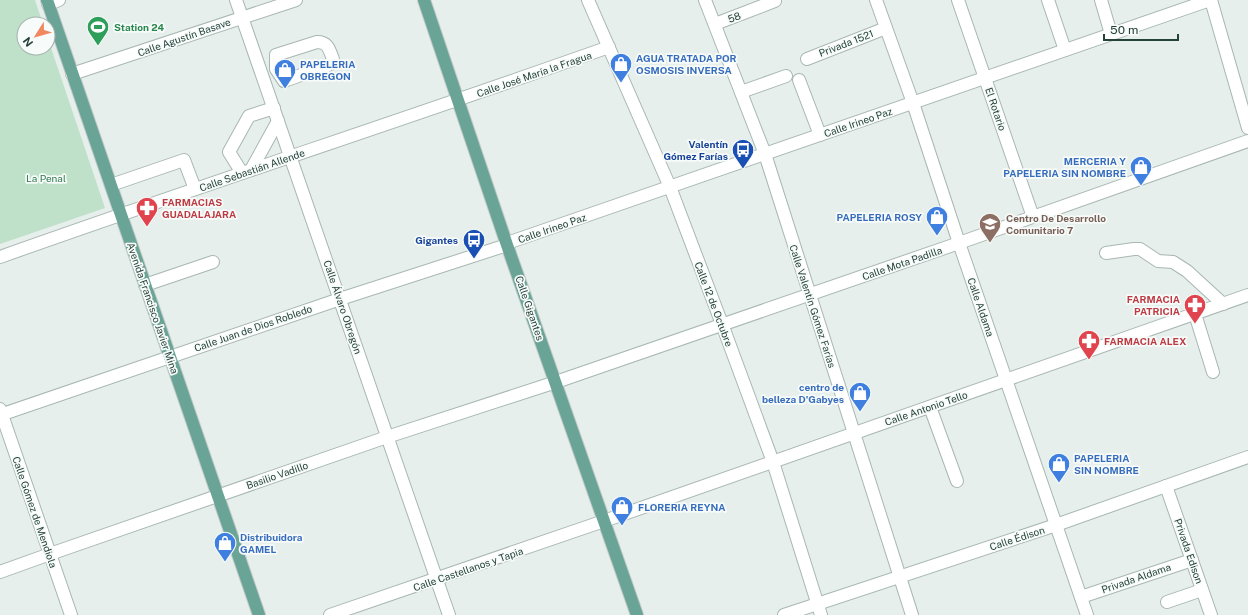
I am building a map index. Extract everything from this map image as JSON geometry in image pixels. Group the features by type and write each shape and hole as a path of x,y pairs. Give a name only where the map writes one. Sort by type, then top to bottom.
{"main road":[{"name":"Calle Gigantes","path":"424,0 507,245 637,615"},
{"name":"Avenida Francisco Javier Mina","path":"51,1 72,74 259,615"}],"street":[{"name":"Calle Álvaro Obregón","path":"236,0 449,615"},
{"name":"Calle Agustín Basave","path":"72,74 296,0"},
{"name":"Calle 12 de Octubre","path":"588,0 670,187 722,324 773,462 819,609"},
{"name":"Calle Valentín Gómez Farías","path":"705,0 765,154 853,434 912,615"},
{"name":"Calle Aldama","path":"876,0 913,103 959,243 1087,615"},
{"name":"El Rotario","path":"958,0 1033,217"},
{"path":"1048,0 1064,50"},
{"path":"1101,0 1112,34"},
{"name":"Calle Irineo Paz","path":"507,245 513,241 1210,0"},
{"path":"1210,0 1248,128"},
{"name":"58","path":"715,24 775,1"},
{"name":"Privada 1521","path":"807,58 886,28"},
{"path":"317,42 323,42 328,46 333,59 327,66 284,81 276,69 276,55 317,42"},
{"name":"Calle José María la Fragua","path":"459,100 609,48"},
{"path":"261,74 276,69"},
{"path":"741,92 786,76"},
{"path":"799,80 820,135"},
{"name":"Calle Sebastián Allende","path":"0,257 120,214 459,100"},
{"path":"274,108 249,116 229,152 246,172 278,121"},
{"name":"Calle Mota Padilla","path":"556,382 959,243 1248,141"},
{"path":"111,186 184,160 195,189"},
{"name":"Calle Juan de Dios Robledo","path":"1,413 340,299 507,245"},
{"path":"1106,253 1140,249 1158,261 1173,262 1187,271 1223,304"},
{"path":"145,285 213,262"},
{"name":"Calle Antonio Tello","path":"604,521 1248,295"},
{"path":"1195,314 1213,372"},
{"name":"Basilio Vadillo","path":"0,572 388,437 556,382"},
{"path":"930,407 957,481"},
{"name":"Calle Gómez de Mendiola","path":"1,413 71,615"},
{"name":"Calle Édison","path":"784,615 819,609 900,576 1247,460"},
{"name":"Privada Edison","path":"1166,486 1211,615"},
{"name":"Calle Castellanos y Tapia","path":"330,615 437,580 604,521"},
{"name":"Privada Aldama","path":"1081,597 1192,560"},
{"path":"1167,602 1202,590"}],"green space":[{"name":"La Penal","path":"0,0 35,0 40,16 16,16 16,56 54,56 105,208 0,244"}],"place":[{"name":"Station 24","path":"98,46"},
{"name":"AGUA TRATADA POR OSMOSIS INVERSA","path":"621,84"},
{"name":"PAPELERIA OBREGON","path":"285,90"},
{"name":"Valentín Gómez Farías","path":"743,170"},
{"name":"MERCERIA Y PAPELERIA SIN NOMBRE","path":"1141,186"},
{"name":"FARMACIAS GUADALAJARA","path":"147,228"},
{"name":"PAPELERIA ROSY","path":"937,236"},
{"name":"Centro De Desarrollo Comunitario 7","path":"990,244"},
{"name":"Gigantes","path":"474,260"},
{"name":"FARMACIA PATRICIA","path":"1195,324"},
{"name":"FARMACIA ALEX","path":"1089,360"},
{"name":"centro de belleza D'Gabyes","path":"860,412"},
{"name":"PAPELERIA SIN NOMBRE","path":"1059,484"},
{"name":"FLORERIA REYNA","path":"622,526"},
{"name":"Distribuidora GAMEL","path":"225,562"}]}
